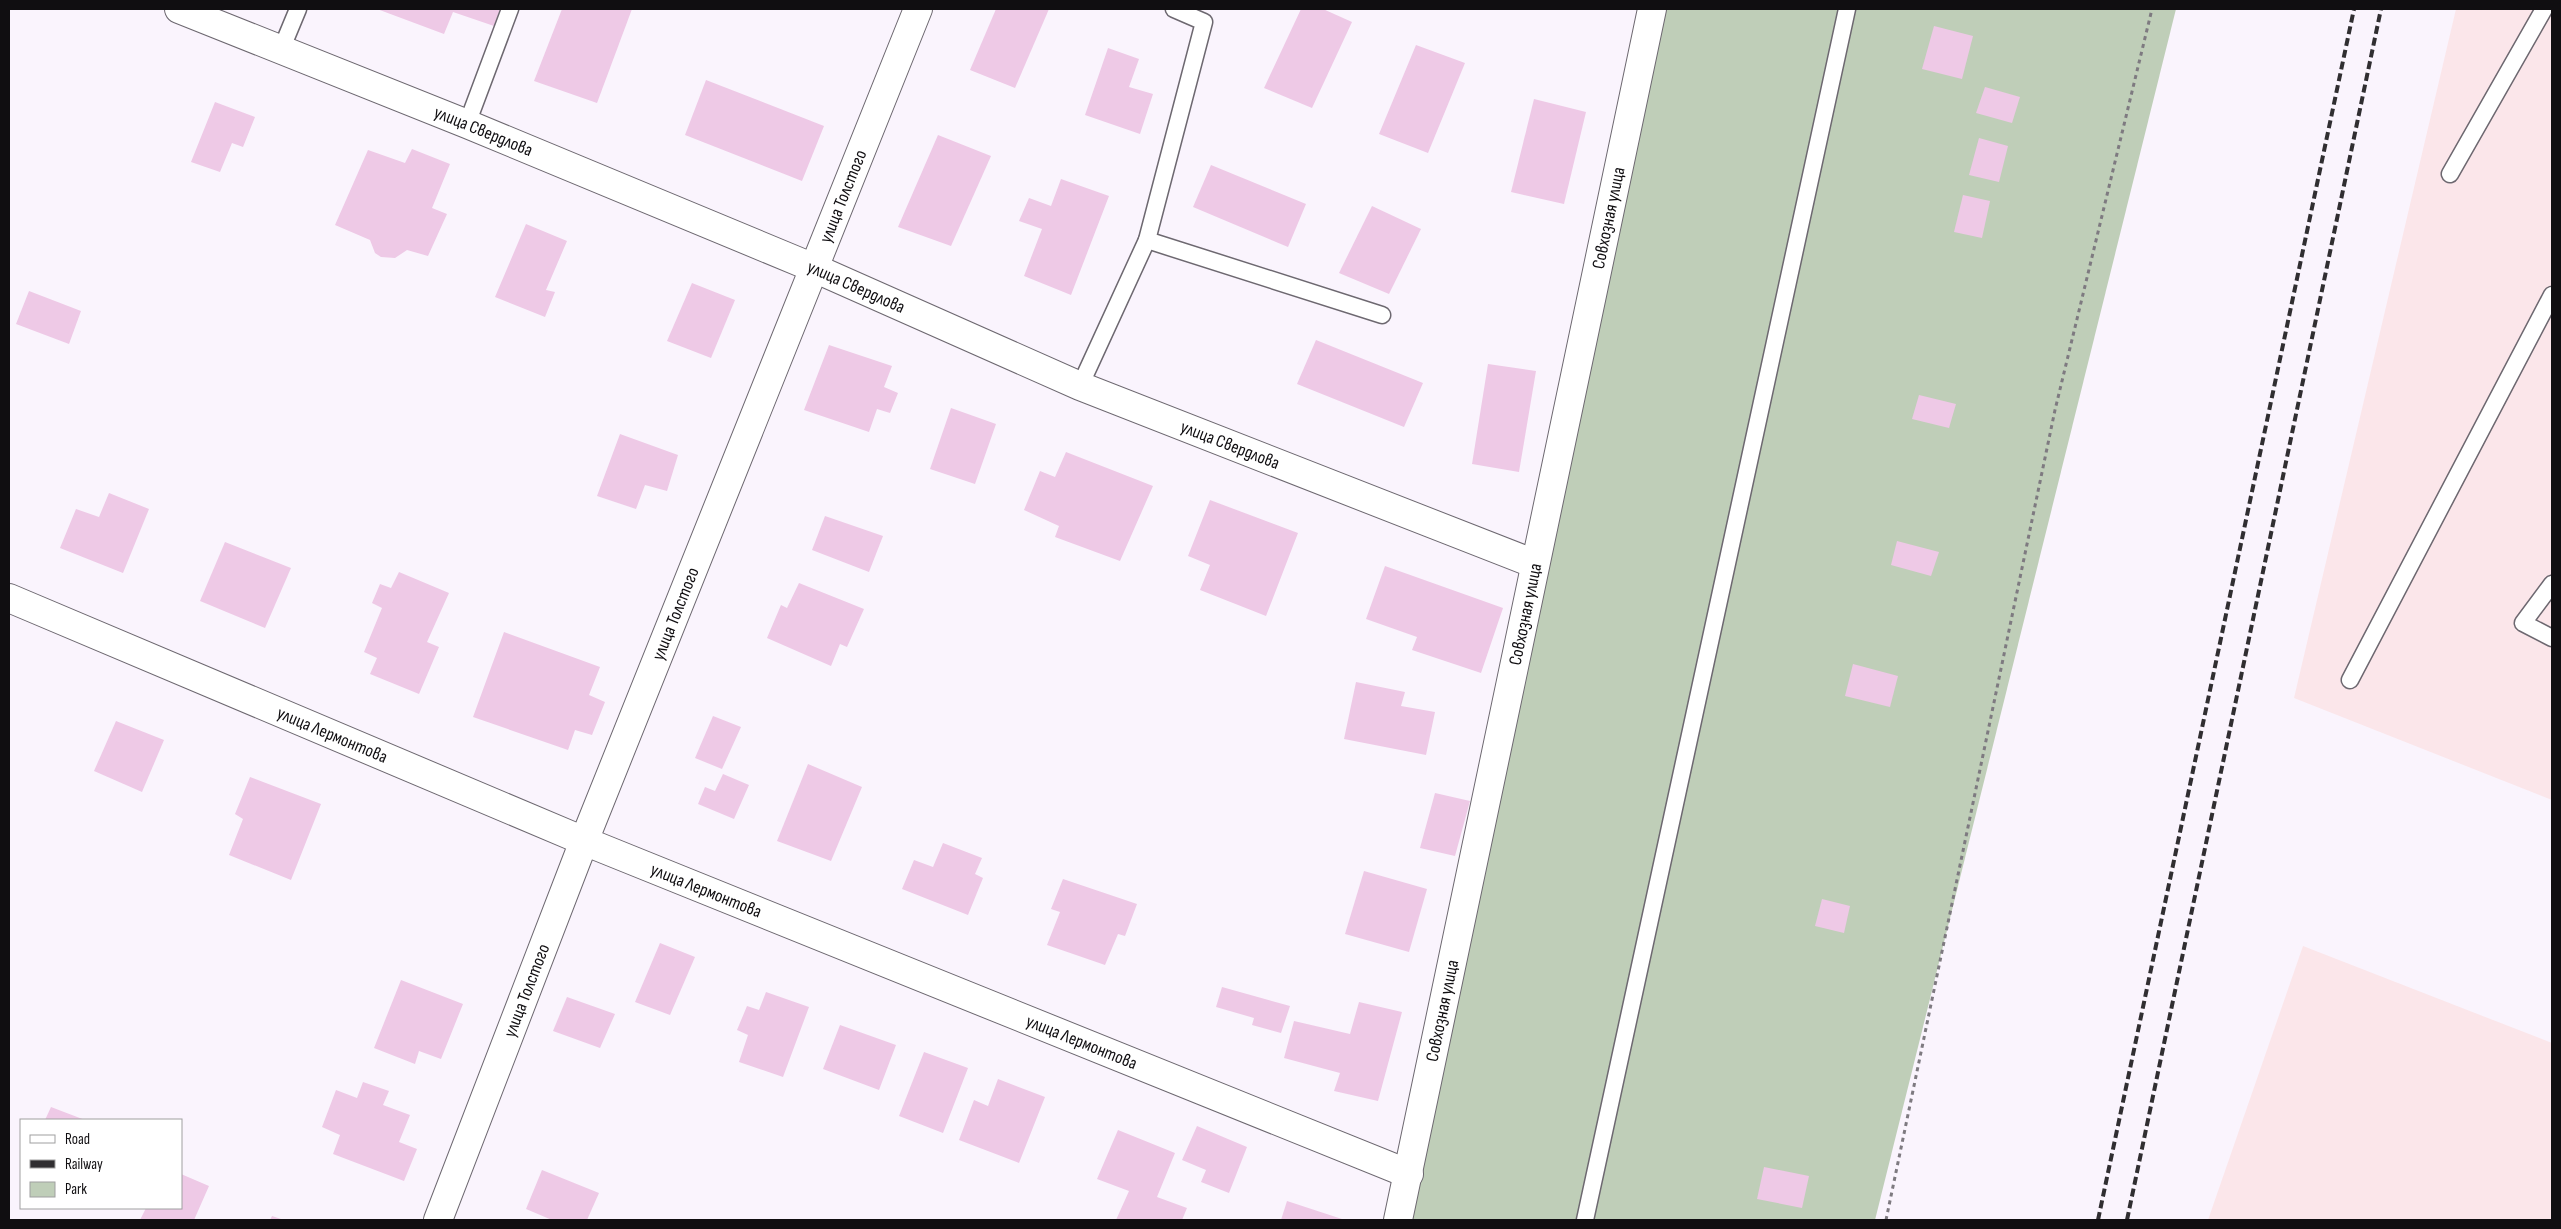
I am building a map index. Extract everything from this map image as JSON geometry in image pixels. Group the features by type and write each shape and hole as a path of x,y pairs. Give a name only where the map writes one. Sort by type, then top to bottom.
{"street":[{"name":"улица Свердлова","path":"179,9 467,124 814,268 1080,386 1535,564"},
{"name":"улица Толстого","path":"438,1220 584,841 918,9"},
{"name":"Совхозная улица","path":"1398,1220 1652,9"},
{"name":"улица Лермонтова","path":"9,598 584,841 1409,1174"}],"lane":[{"path":"281,50 298,9"},
{"path":"467,124 510,9"},
{"path":"1080,386 1148,240 1207,15 1174,9"},
{"path":"1585,1220 1847,9"},
{"path":"2450,174 2544,9"},
{"path":"1148,240 1382,315"},
{"path":"2350,680 2552,295"},
{"path":"2552,584 2523,623 2552,638"}],"path":[{"path":"1886,1220 2054,410 2152,9"}],"shaded area":[{"path":"2456,9 2552,9 2552,800 2294,698"},
{"path":"2303,946 2552,1043 2552,1220 2208,1220"}],"green space":[{"path":"1652,9 2176,9 1875,1220 1391,1220"}],"building":[{"path":"377,9 500,9 494,26 453,12 444,34"},
{"path":"562,9 632,9 597,103 534,81"},
{"path":"996,9 1049,9 1015,88 970,70"},
{"path":"1301,9 1323,9 1352,22 1312,108 1264,88"},
{"path":"1934,26 1973,36 1962,79 1922,69"},
{"path":"1416,45 1465,63 1428,153 1379,134"},
{"path":"1108,48 1139,59 1129,87 1153,94 1140,134 1085,115"},
{"path":"706,80 824,126 802,181 685,135"},
{"path":"1985,87 2020,97 2012,123 1976,113"},
{"path":"1534,99 1586,112 1564,204 1511,192"},
{"path":"215,102 255,117 243,147 232,143 220,172 191,162"},
{"path":"938,135 991,156 951,246 898,227"},
{"path":"1979,138 2008,146 1999,182 1969,175"},
{"path":"412,149 450,164 432,208 447,214 428,256 407,250 395,258 381,257 375,253 370,240 335,225 368,150 405,163"},
{"path":"1211,165 1306,204 1288,247 1193,207"},
{"path":"1061,179 1109,196 1071,295 1024,276 1042,229 1019,221 1029,198 1051,206"},
{"path":"1963,195 1990,201 1982,238 1954,232"},
{"path":"1372,206 1421,229 1389,294 1339,273"},
{"path":"526,224 567,241 546,290 555,292 545,317 495,297"},
{"path":"692,283 735,300 711,358 667,341"},
{"path":"29,291 81,311 69,344 16,324"},
{"path":"1316,340 1423,383 1404,427 1297,384"},
{"path":"829,345 892,366 884,387 898,393 890,413 877,409 869,432 804,410"},
{"path":"1488,364 1536,371 1519,472 1472,464"},
{"path":"1919,395 1956,404 1949,428 1912,419"},
{"path":"951,408 996,424 975,484 930,469"},
{"path":"620,434 678,455 667,491 645,485 636,509 597,496"},
{"path":"1066,452 1153,486 1120,561 1055,537 1059,526 1024,510 1040,471 1055,477"},
{"path":"109,493 149,509 123,573 60,548 76,509 99,517"},
{"path":"1210,500 1298,533 1266,616 1200,590 1210,565 1188,556"},
{"path":"825,516 883,536 869,572 812,550"},
{"path":"1897,541 1939,552 1931,576 1891,565"},
{"path":"225,542 291,568 265,628 200,601"},
{"path":"1385,566 1503,608 1481,673 1412,650 1417,637 1366,619"},
{"path":"399,572 449,593 427,642 439,647 419,694 370,674 377,658 364,652 382,608 372,603 380,584 391,588"},
{"path":"799,583 864,609 847,647 840,644 831,666 767,638 781,605 787,608"},
{"path":"504,632 600,667 589,695 605,702 592,735 575,730 568,750 473,717"},
{"path":"1853,664 1898,676 1890,707 1845,696"},
{"path":"1356,682 1405,692 1401,706 1435,712 1426,755 1344,739"},
{"path":"713,716 741,727 722,769 695,758"},
{"path":"116,721 164,740 142,792 94,771"},
{"path":"808,764 862,787 831,861 777,841"},
{"path":"723,774 749,785 734,819 698,804 705,787 715,791"},
{"path":"250,777 321,804 291,880 229,855 243,819 235,814"},
{"path":"1435,793 1470,801 1455,856 1420,848"},
{"path":"943,843 982,858 975,874 983,878 968,915 902,889 914,860 933,867"},
{"path":"1364,871 1427,889 1409,952 1345,934"},
{"path":"1063,879 1137,904 1125,936 1118,934 1105,965 1047,945 1060,912 1051,909"},
{"path":"1822,899 1850,906 1844,933 1815,926"},
{"path":"660,943 695,957 670,1015 635,1002"},
{"path":"401,980 463,1004 441,1059 419,1051 415,1064 374,1048"},
{"path":"1222,987 1290,1006 1281,1033 1252,1025 1254,1018 1216,1007"},
{"path":"766,992 809,1007 783,1077 739,1062 748,1035 737,1030 747,1006 759,1010"},
{"path":"567,997 615,1014 600,1048 553,1031"},
{"path":"1359,1002 1402,1012 1378,1101 1334,1091 1340,1073 1284,1058 1294,1021 1350,1034"},
{"path":"840,1025 896,1045 879,1090 823,1069"},
{"path":"924,1052 968,1068 943,1133 899,1116"},
{"path":"998,1079 1045,1097 1019,1163 959,1140 974,1100 988,1106"},
{"path":"363,1082 389,1091 383,1105 410,1115 399,1142 417,1149 404,1181 333,1154 340,1135 322,1127 336,1090 357,1098"},
{"path":"51,1107 82,1119 45,1119"},
{"path":"1197,1126 1247,1147 1229,1193 1201,1182 1206,1170 1182,1160"},
{"path":"1118,1130 1175,1153 1157,1197 1187,1208 1182,1220 1116,1220 1129,1191 1097,1179"},
{"path":"1764,1167 1809,1176 1802,1208 1757,1199"},
{"path":"542,1170 599,1193 587,1220 552,1220 526,1209"},
{"path":"182,1174 209,1186 194,1220 140,1220 146,1209 182,1209"},
{"path":"1287,1201 1345,1220 1281,1220"},
{"path":"272,1216 284,1220 270,1220"}],"railway":[{"path":"2098,1220 2354,9"},
{"path":"2127,1220 2381,9"}]}
